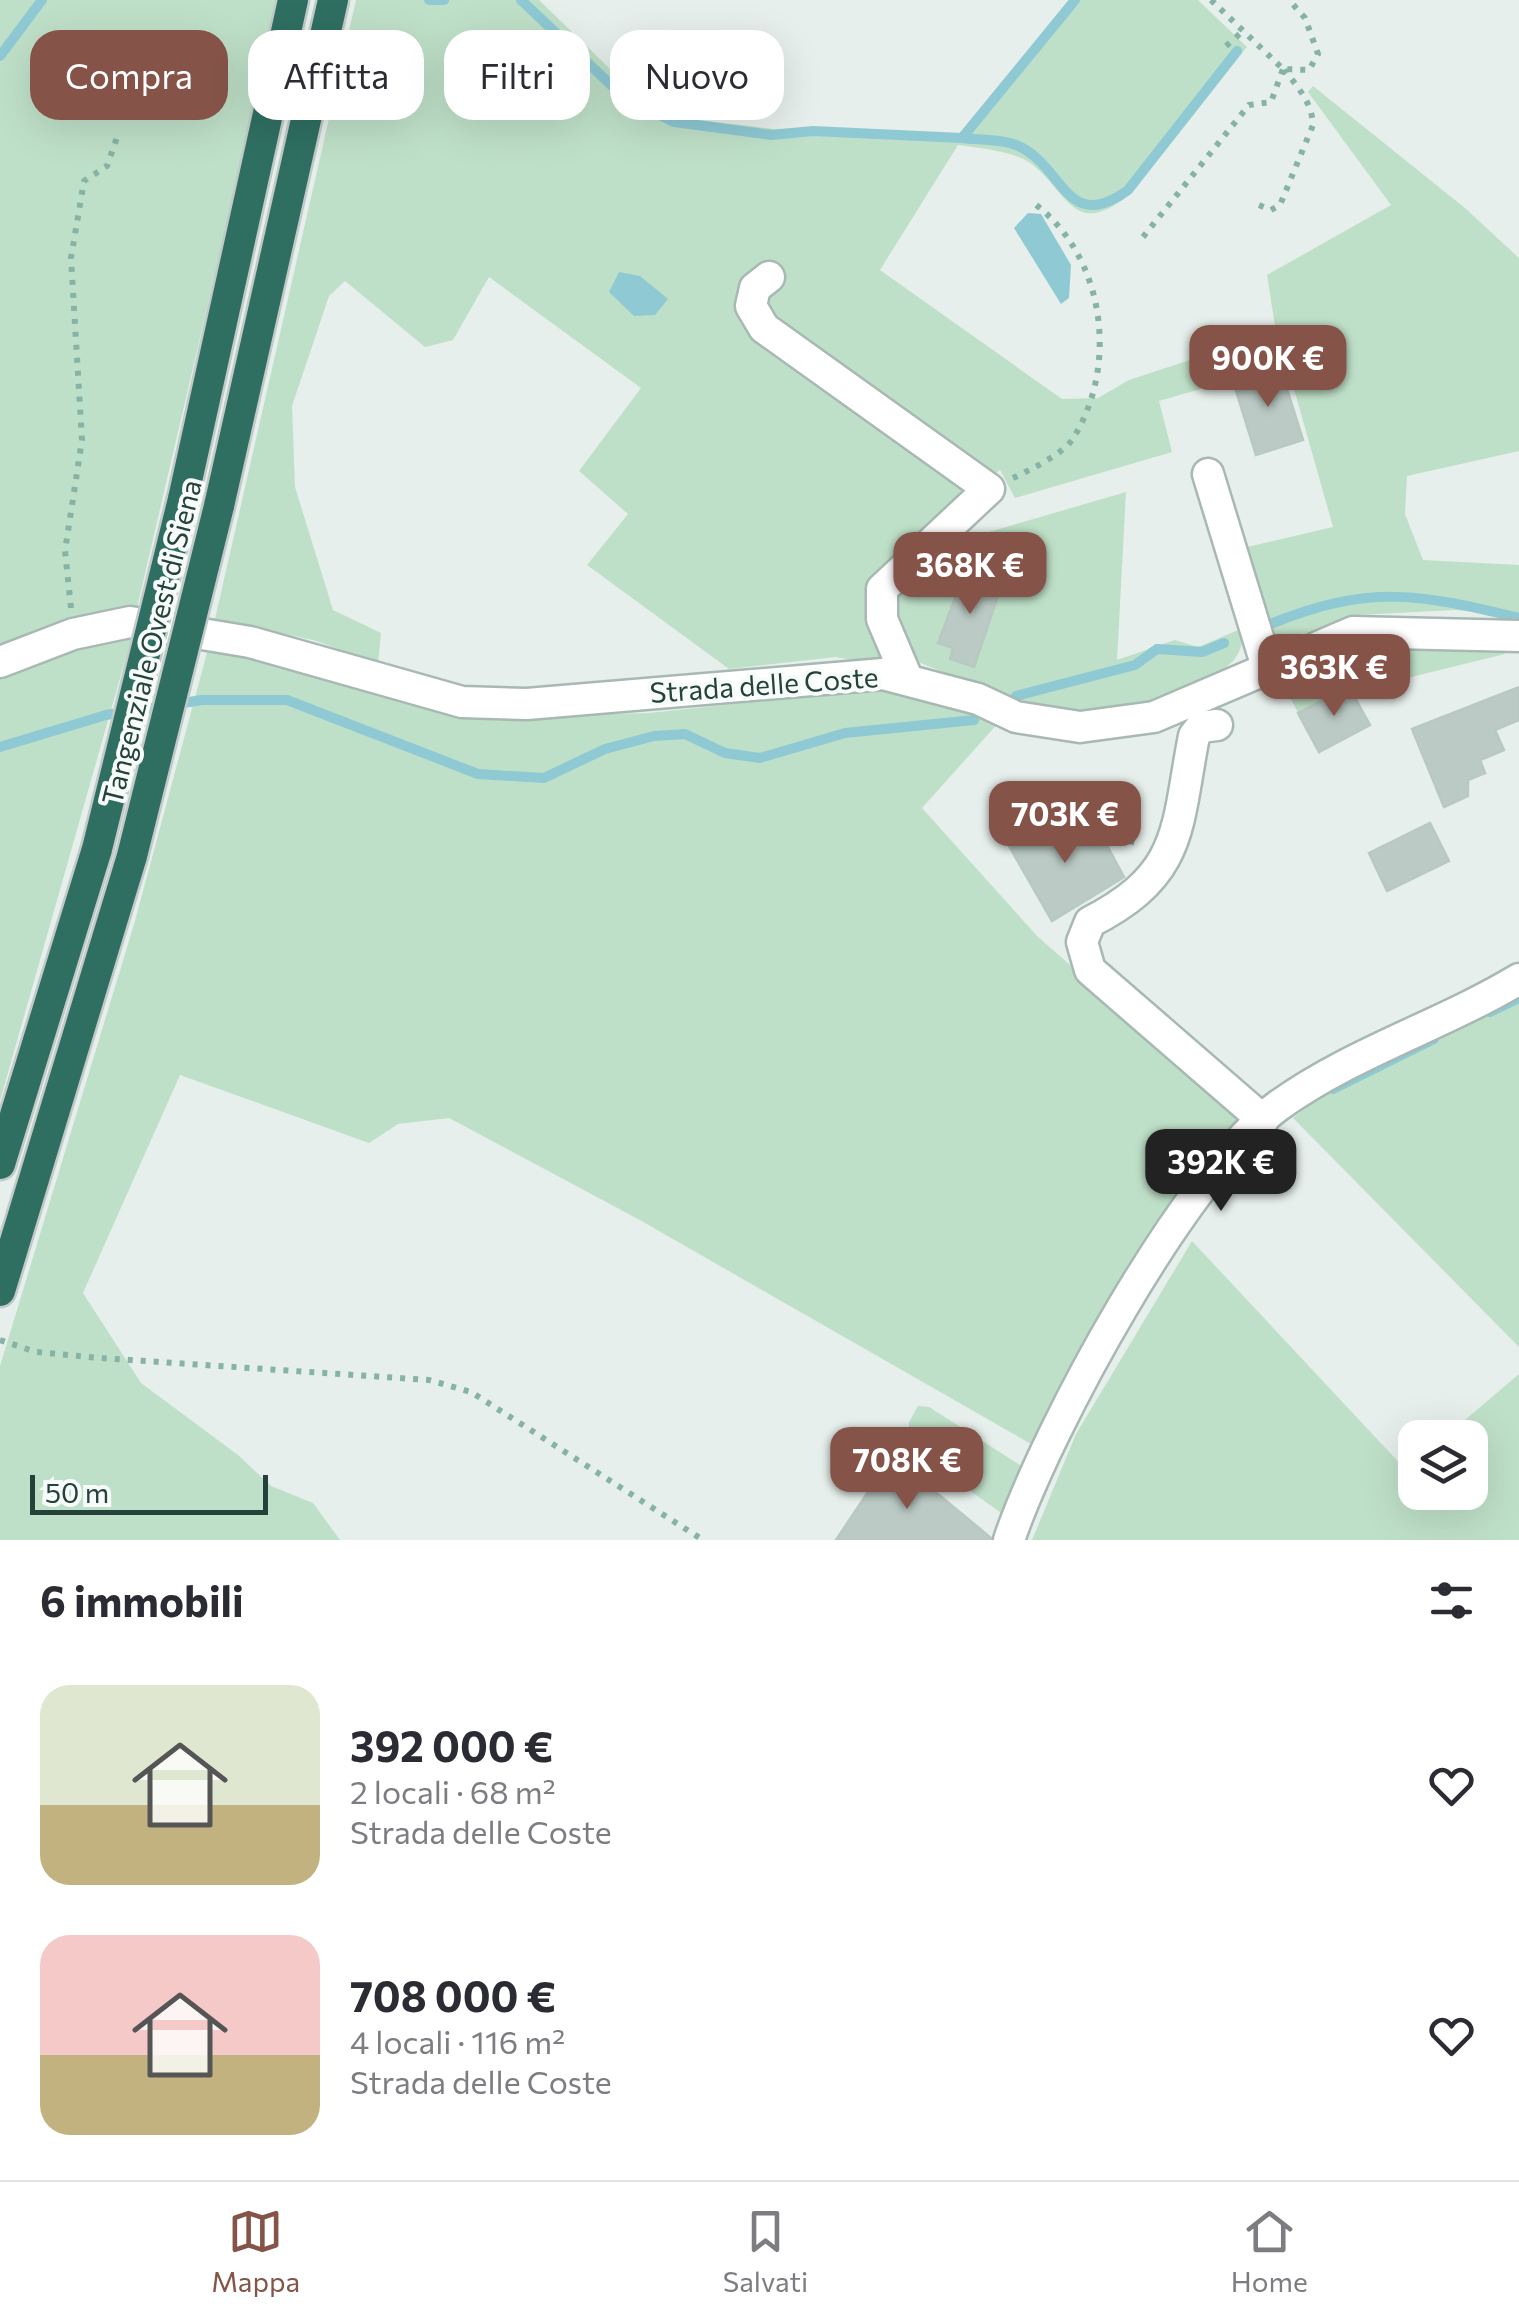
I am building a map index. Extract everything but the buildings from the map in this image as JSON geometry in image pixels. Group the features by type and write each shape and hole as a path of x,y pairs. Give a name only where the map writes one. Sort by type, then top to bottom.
{"highway":[{"name":"Tangenziale Ovest di Siena","path":"0,1164 97,849 183,499 293,0"},
{"name":"Tangenziale Ovest di Siena","path":"0,1291 132,856 219,506 333,0"}],"street":[{"path":"769,277 755,288 750,306 764,328 989,489 882,589 882,619 907,678"},
{"path":"1208,474 1267,667"},
{"name":"Strada delle Coste","path":"0,662 73,634 130,622 250,642 462,702 527,704 846,674 907,678 978,699 1016,717 1080,727 1154,718 1353,632 1519,636"},
{"path":"1217,724 1201,727 1194,736 1190,778 1157,876 1123,906 1090,922 1082,942 1090,970 1262,1120"},
{"path":"1008,1540 1040,1464 1130,1298 1211,1174 1262,1120 1341,1066 1519,979"}],"path":[{"path":"1211,0 1283,69 1312,113 1313,125 1280,205 1271,210 1259,205"},
{"path":"1283,69 1309,70 1318,54 1304,18 1288,0"},
{"path":"1226,46 1243,31"},
{"path":"1143,238 1249,105 1271,102 1283,69"},
{"path":"73,634 66,552 82,440 71,258 84,181 107,166 120,132"},
{"path":"989,489 1070,443 1090,399 1102,332 1086,269 1048,214 1032,202"},
{"path":"1095,824 1130,842 1168,851"},
{"path":"0,1340 36,1352 100,1358 429,1380 471,1392 702,1540"}],"green space":[{"path":"0,0 279,0 272,30 248,30 251,120 136,612 84,616 0,648"},
{"path":"356,0 539,0 570,30 444,30 444,120 590,120 590,49 610,69 610,120 699,120 774,129 817,127 960,134 1070,0 1198,0 1247,47 1132,193 1097,213 1085,213 1066,200 1026,160 958,145 880,270 1062,399 1098,398 1129,380 1276,332 1267,275 1391,205 1308,92 1313,86 1465,208 1519,258 1519,451 1407,476 1405,514 1423,560 1519,565 1519,616 1455,610 1358,615 1281,641 1271,631 1247,547 1333,527 1287,364 1159,401 1172,452 1015,498 1000,470 875,581 894,667 835,657 729,669 587,565 628,514 579,471 641,388 489,277 453,340 425,347 345,281 329,296 292,406 295,487 333,610 381,633 378,663 313,640 215,619 329,120 424,120 424,30 349,30"},
{"path":"1126,492 1117,660 1175,640 1198,647 1243,628 1237,656 1225,668 1150,702 1077,713 1001,694 906,657 891,591 941,546"},
{"path":"132,636 0,1101 0,678 75,649"},
{"path":"1369,645 1499,650 1505,654 1395,681 1349,687 1298,713 1281,679"},
{"path":"208,649 283,664 461,718 649,713 883,688 910,692 1000,721 922,808 1038,937 1244,1116 1201,1160 1031,1444 638,1219 449,1118 398,1124 369,1143 180,1075 83,1293 141,1383 238,1455 271,1486 313,1503 340,1540 0,1540 0,1366 135,921"},
{"path":"1519,993 1519,1347 1293,1118 1348,1076"},
{"path":"1192,1241 1398,1461 1398,1510 1488,1510 1488,1420 1465,1420 1519,1374 1519,1540 1032,1540 1076,1434"},
{"path":"918,1406 929,1407 1023,1467 1004,1515 909,1447 909,1422"}],"water":[{"path":"1028,213 1041,214 1071,265 1069,298 1061,304 1014,228"},
{"path":"619,272 640,276 668,299 655,315 634,316 609,292"}],"waterway":[{"path":"0,56 42,0"},
{"path":"429,0 444,0"},
{"path":"521,0 625,98 674,122 772,135 813,131 962,138 1075,0"},
{"path":"962,138 1016,145 1032,154 1078,201 1091,205 1107,202 1128,190 1237,51"},
{"path":"1273,623 1339,602 1396,597 1453,603 1519,618"},
{"path":"1016,696 1135,665 1157,649 1202,652 1224,643"},
{"path":"0,747 106,715 202,700 287,700 478,774 544,778 605,749 654,736 685,734 725,753 760,758 845,733 974,720"},
{"path":"1490,1012 1519,998"},
{"path":"1333,1089 1434,1039"}]}
